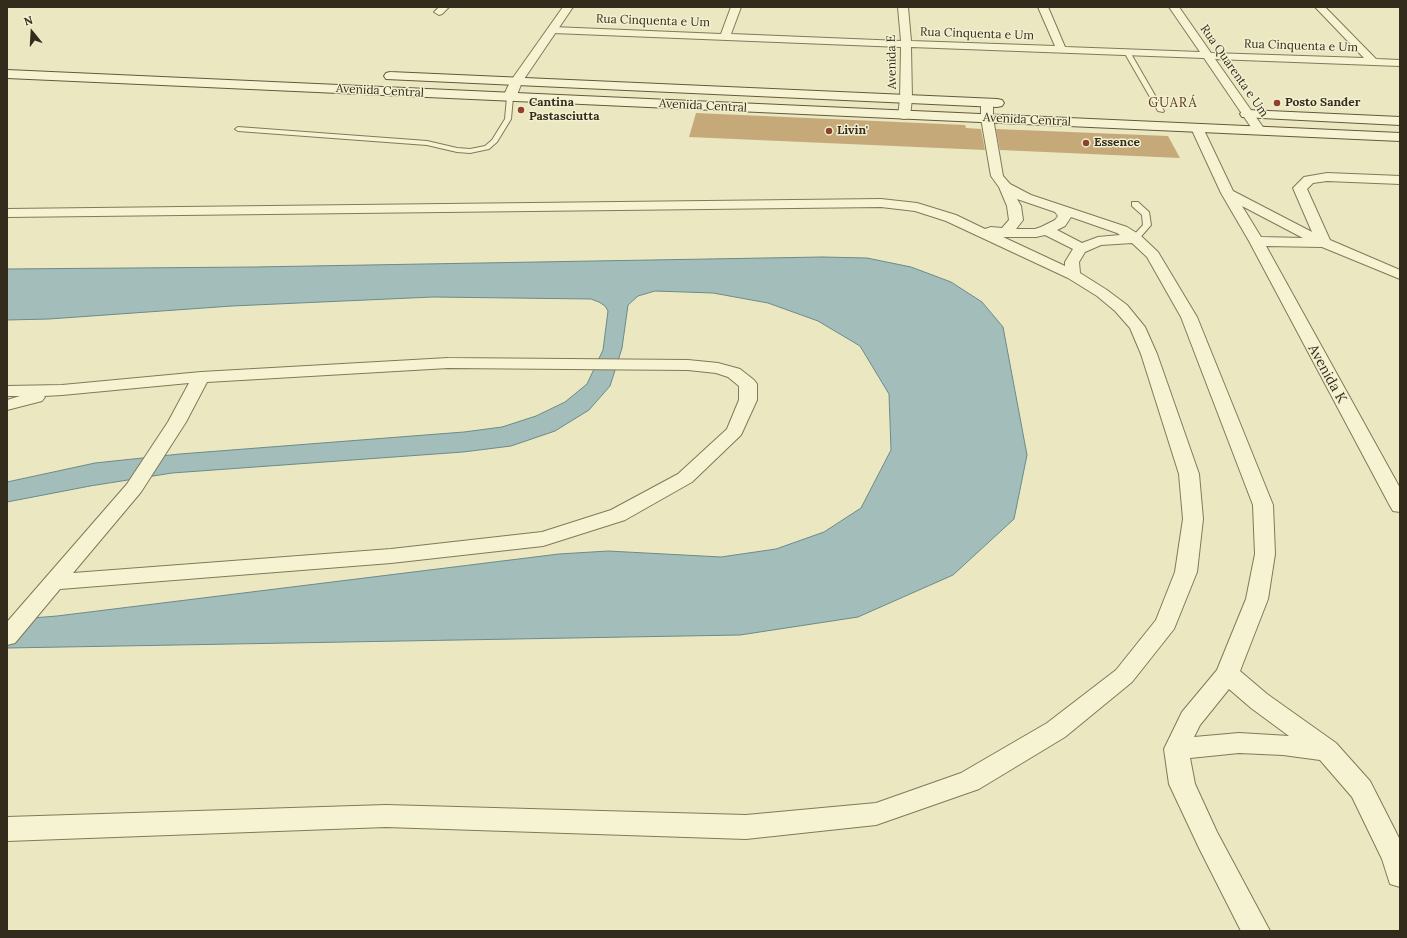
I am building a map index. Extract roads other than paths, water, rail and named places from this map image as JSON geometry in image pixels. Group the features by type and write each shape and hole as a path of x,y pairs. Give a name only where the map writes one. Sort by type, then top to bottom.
{"main road":[{"path":"510,97 516,82 568,7"},
{"path":"130,80 146,70"},
{"name":"Avenida Central","path":"7,74 904,116 987,110 1011,104"},
{"name":"Avenida Central","path":"375,76 906,99 987,110 1197,128 1400,137"},
{"path":"1145,110 1177,111"},
{"path":"1233,114 1400,121"}],"street":[{"path":"725,36 736,7"},
{"name":"Avenida E","path":"903,7 906,44 906,99 904,116"},
{"path":"1043,7 1061,49"},
{"name":"Rua Quarenta e Um","path":"1174,7 1259,130"},
{"path":"1320,7 1373,62"},
{"name":"Rua Cinquenta e Um","path":"553,30 1400,63"},
{"path":"987,110 997,176 1005,187 1014,206 1016,220 1006,233"},
{"name":"Avenida K","path":"1197,128 1228,193 1256,241 1400,506"},
{"path":"1324,243 1300,188 1309,180 1327,177 1400,180"},
{"path":"1005,187 1026,198 1122,230 1135,238 1153,255 1189,317 1263,505 1265,554 1257,599 1227,674 1191,719 1176,749 1182,784 1208,840 1256,931"},
{"path":"1228,193 1324,243 1400,275"},
{"path":"7,214 881,203 917,208 951,218 1073,275 1102,293 1121,308 1137,327 1149,354 1189,474 1193,519 1186,572 1166,623 1124,676 1056,730 970,781 876,814 746,827 386,816 7,829"},
{"path":"978,230 1006,233 1036,233 1060,223 1065,216 1058,208"},
{"path":"1046,230 1082,248"},
{"path":"1073,275 1072,262 1080,249 1098,242 1135,238"},
{"path":"1256,241 1324,243"},
{"path":"7,391 62,390 201,377 448,363 688,365 718,368 734,373 748,384 748,400 735,431 685,478 618,515 543,539 391,556 54,582"},
{"path":"7,637 134,488 177,422 201,377"},
{"path":"7,406 62,390"},
{"path":"1227,674 1259,701 1327,750 1361,790 1395,858 1400,875"},
{"path":"1176,749 1239,743 1283,745 1327,750"}],"lane":[{"path":"1127,52 1161,111"},
{"path":"238,129 427,143 457,150 470,151 487,148 495,141 508,119 510,97"},
{"path":"1135,204 1146,214 1148,225 1135,238"}],"water":[{"path":"822,257 867,258 911,267 951,282 982,302 1003,327 1027,455 1014,519 953,575 858,617 740,635 7,648 7,620 57,616 559,554 608,551 721,557 776,549 824,532 861,508 891,450 889,394 860,346 818,321 768,303 713,293 655,291 638,296 628,305 622,348 610,386 589,410 555,431 511,446 463,452 172,473 90,486 7,502 7,482 95,463 180,454 464,432 502,427 536,416 565,402 587,384 603,350 608,311 605,306 591,299 433,297 232,306 49,319 7,320 7,269 254,267"}],"place":[{"name":"Posto Sander","path":"1277,103"},
{"name":"Cantina Pastasciutta","path":"521,110"},
{"name":"Livin'","path":"829,131"},
{"name":"Essence","path":"1086,143"}],"district":[{"name":"GUARÁ","path":"1173,103"}]}
